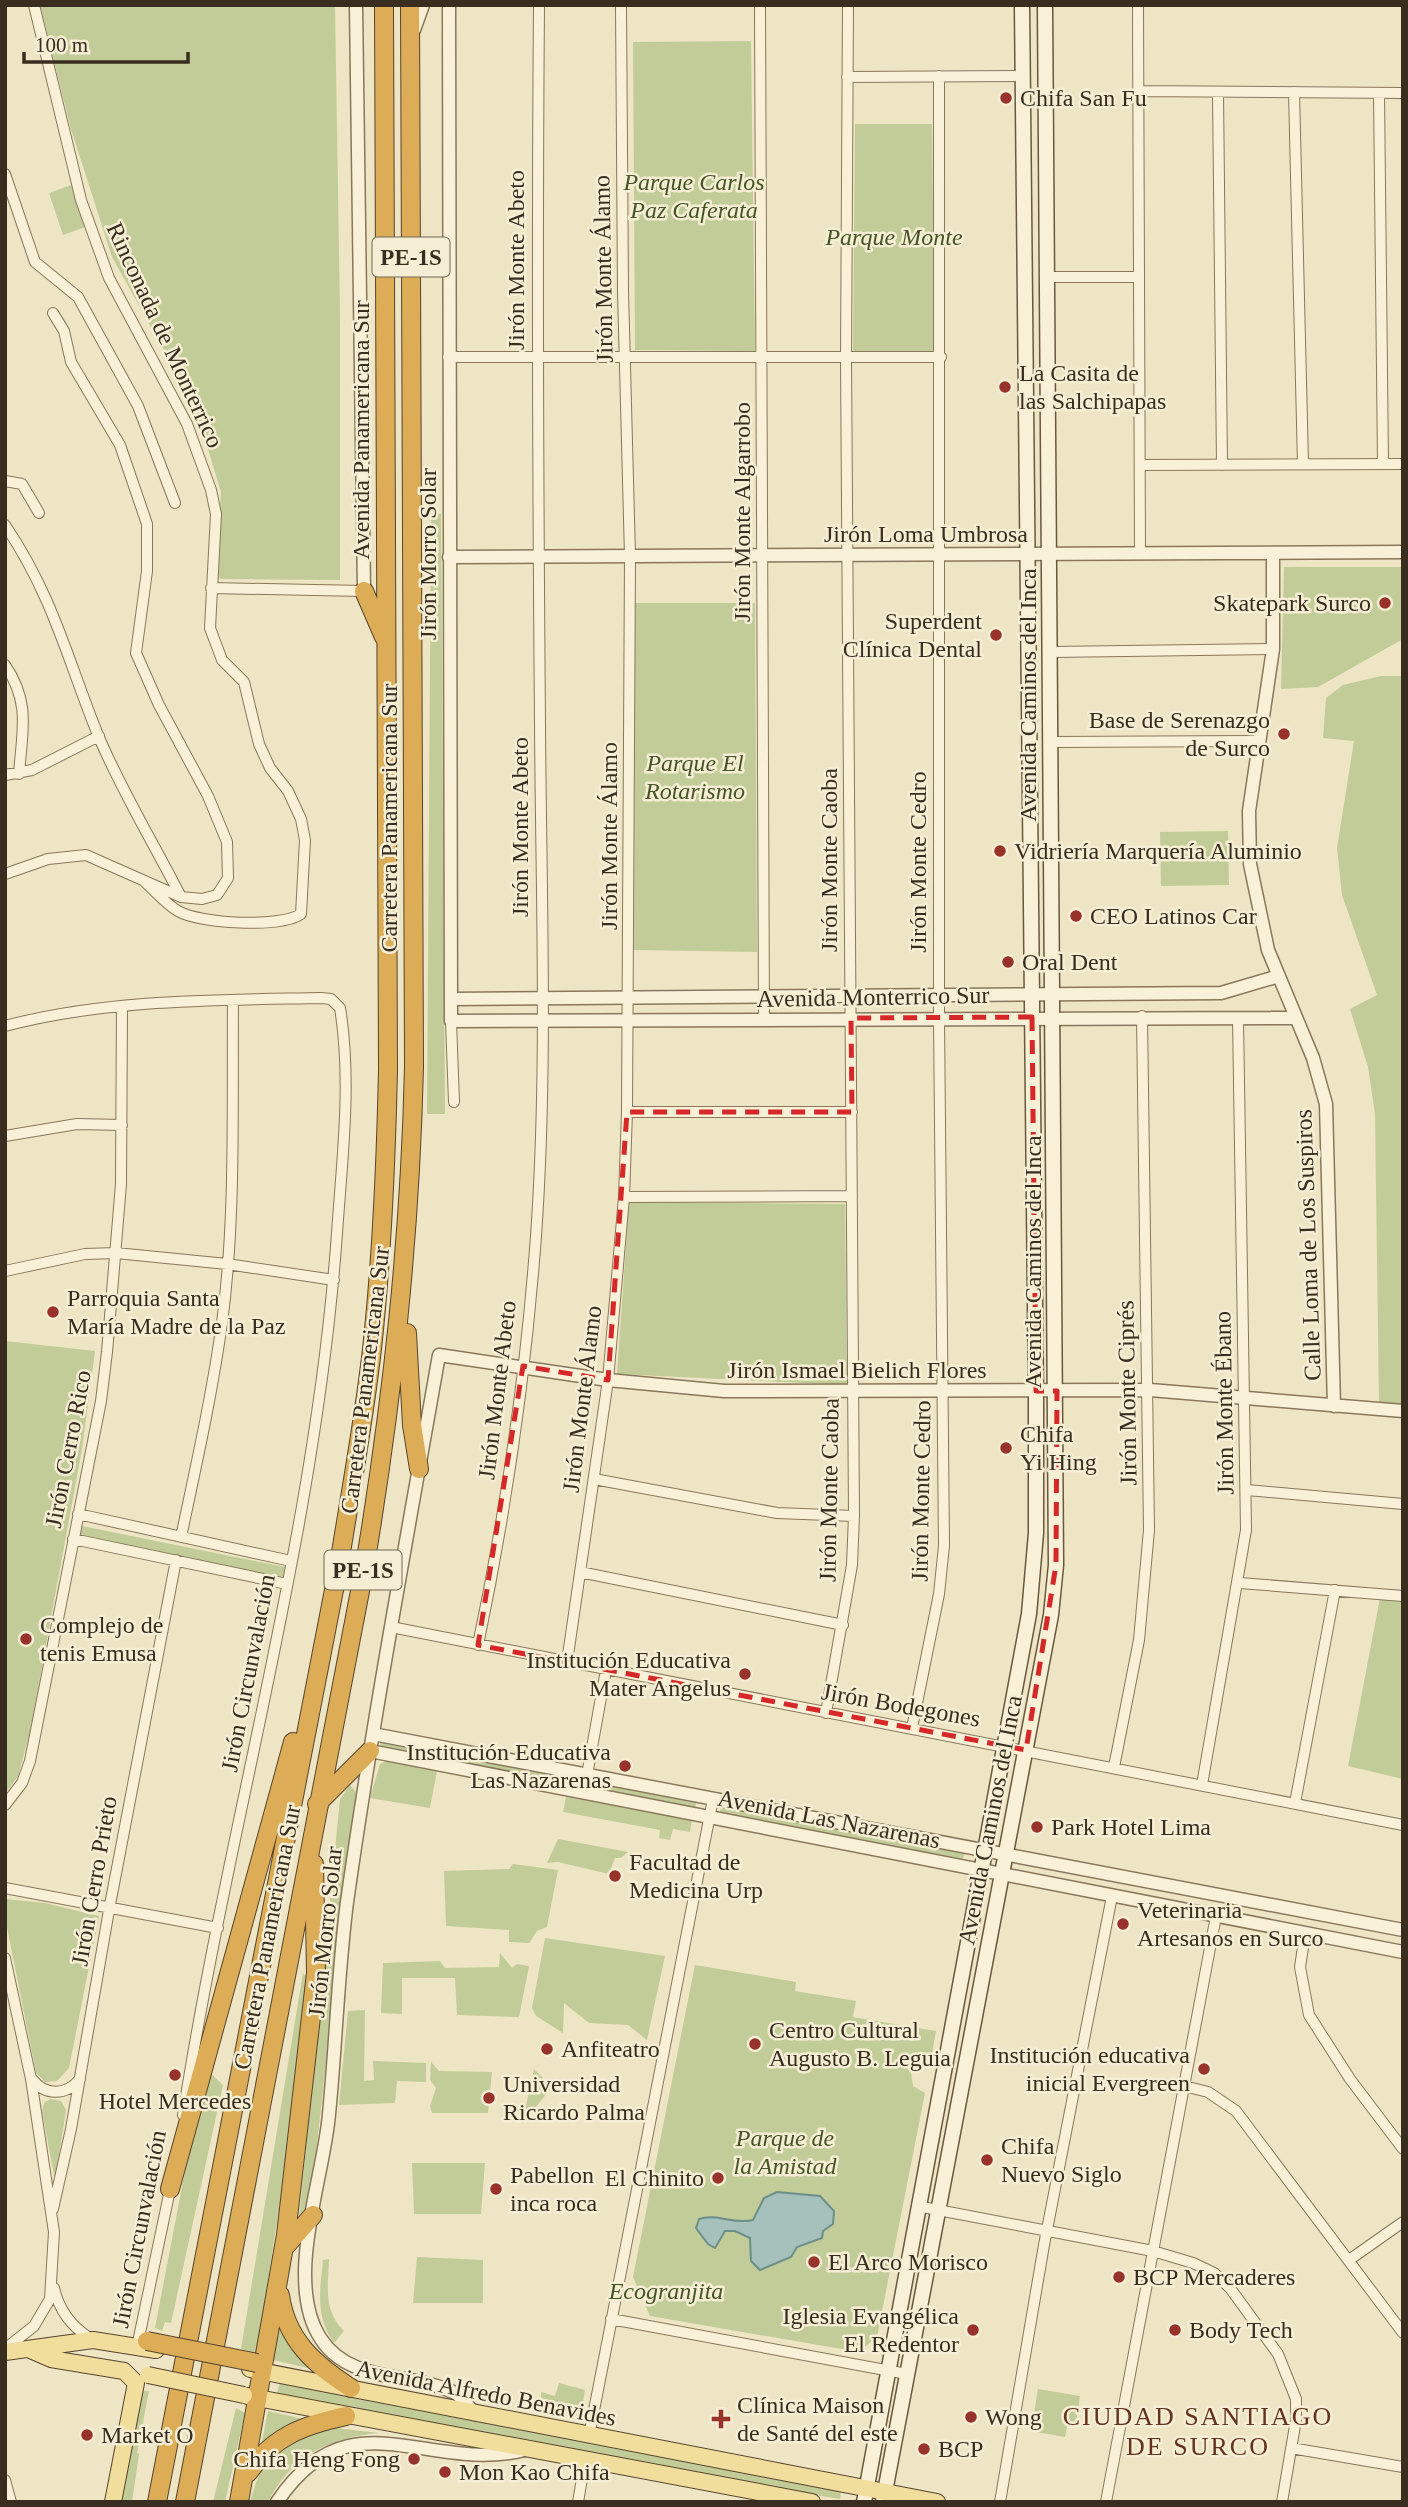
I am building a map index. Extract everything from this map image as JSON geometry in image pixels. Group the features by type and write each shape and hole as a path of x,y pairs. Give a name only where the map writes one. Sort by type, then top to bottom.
{"highway":[{"name":"Avenida Panamericana Sur","path":"384,5 387,643"},
{"name":"Avenida Panamericana Sur","path":"410,5 413,625"},
{"path":"364,591 387,643"},
{"name":"Carretera Panamericana Sur","path":"185,2502 367,1552 388,1424 404,1283 411,1178 414,1067 413,625"},
{"name":"Carretera Panamericana Sur","path":"157,2502 340,1559 363,1420 383,1229 388,1042 387,643"},
{"path":"404,1283 412,1425 419,1469"},
{"path":"170,2189 279,1784 318,1662"},
{"path":"317,1804 371,1743"},
{"path":"239,2502 246,2476 250,2396 278,2287 284,2248 316,1973 313,1827"},
{"path":"284,2248 313,2215"},
{"path":"278,2287 282,2308 297,2344 326,2372 351,2388"},
{"path":"142,2345 258,2367"},
{"path":"246,2476 261,2454 279,2438 300,2428 346,2416"}],"main road":[{"name":"Avenida Caminos del Inca","path":"866,2496 890,2372 917,2206 1029,1614 1034,1572 1035,1391 1022,5"},
{"name":"Avenida Caminos del Inca","path":"884,2497 1051,1615 1056,1565 1057,1391 1045,5"},
{"path":"5,2350 93,2340 142,2345"},
{"path":"98,2366 110,2355 142,2345"},
{"name":"Avenida Alfredo Benavides","path":"27,2348 51,2359 124,2371 142,2379 250,2396 524,2450 812,2502"},
{"name":"Avenida Alfredo Benavides","path":"258,2367 866,2496 937,2502"},
{"path":"113,2502 142,2379"}],"street":[{"name":"Rinconada de Monterrico","path":"34,5 81,201 109,278 187,424 211,490 216,514 210,628 216,650 244,682 260,744 270,768 288,791 300,819 305,840 301,914 290,921 271,923 190,917 176,910 145,881"},
{"name":"Avenida Panamericana Sur","path":"356,5 364,591"},
{"path":"410,40 423,5"},
{"name":"Jirón Morro Solar","path":"449,5 451,1021 454,1102"},
{"name":"Jirón Monte Abeto","path":"478,1645 494,1565 523,1366 536,1236 542,998 537,358 539,5"},
{"name":"Jirón Monte Álamo","path":"567,1662 608,1380 624,1197 630,1020 630,556 624,358 621,5"},
{"name":"Jirón Monte Algarrobo","path":"760,5 764,1019"},
{"name":"Jirón Monte Caoba","path":"825,1713 852,1565 854,1516 846,358 848,5"},
{"path":"1138,5 1140,554"},
{"name":"Jirón Monte Cedro","path":"912,1728 939,1594 944,1546 939,1018 939,76"},
{"path":"847,77 1023,76"},
{"path":"1138,91 1403,93"},
{"path":"1218,92 1222,465"},
{"path":"1294,92 1303,464"},
{"path":"1379,93 1383,464"},
{"path":"5,174 35,262 52,279 78,297 138,406 176,503"},
{"path":"1047,277 1139,276"},
{"path":"5,874 48,859 86,855 181,897 202,899 217,895 228,878 227,842 208,796 159,705 136,653 147,571 147,524 120,445 71,362 64,331 53,313"},
{"path":"448,357 941,357"},
{"path":"1140,465 1403,464"},
{"path":"5,481 22,484 39,513"},
{"path":"5,525 30,561 56,617 99,736 181,897"},
{"name":"Jirón Loma Umbrosa","path":"449,557 1403,552"},
{"name":"Calle Loma de Los Suspiros","path":"1273,553 1273,649 1258,741 1249,825 1250,864 1259,921 1313,1058 1326,1104 1334,1406"},
{"path":"211,588 364,591"},
{"path":"1051,652 1273,649"},
{"path":"5,665 18,684 25,710 19,774"},
{"path":"5,775 19,774 99,736"},
{"path":"1051,742 1258,741"},
{"name":"Avenida Monterrico Sur","path":"452,999 1221,993 1279,976"},
{"name":"Jirón Circunvalación","path":"142,2345 218,1928 310,1464 334,1280 344,1111 341,1008 335,1002 321,998 233,1000"},
{"path":"5,1026 71,1012 233,1000 227,1264 222,1321 207,1414 181,1537"},
{"name":"Jirón Cerro Rico","path":"5,1805 22,1783 30,1761 101,1401 116,1253 122,1125 122,1007"},
{"name":"Avenida Monterrico Sur","path":"451,1021 1142,1016 1295,1018"},
{"name":"Jirón Monte Ciprés","path":"1114,1767 1139,1640 1146,1583 1150,1390 1142,1016"},
{"name":"Jirón Monte Ébano","path":"1202,1785 1240,1583 1246,1531 1238,1018"},
{"path":"627,1112 852,1112"},
{"path":"5,1136 77,1124 122,1125"},
{"path":"624,1197 852,1196"},
{"path":"5,1271 85,1254 116,1253 227,1264 334,1280"},
{"name":"Jirón Morro Solar","path":"439,1355 371,1743 347,1906 329,2117 306,2253 307,2298 309,2316 322,2341 355,2367 456,2393 475,2414"},
{"name":"Jirón Ismael Bielich Flores","path":"439,1355 608,1380 724,1391 852,1393 1150,1390 1403,1411"},
{"path":"594,1479 778,1513 854,1516"},
{"path":"1247,1490 1403,1504"},
{"path":"78,1514 291,1561"},
{"path":"73,1539 287,1584"},
{"name":"Jirón Cerro Prieto","path":"53,2209 80,2079 109,1910 176,1560"},
{"path":"580,1572 843,1625"},
{"path":"1240,1583 1403,1596"},
{"path":"1295,1803 1335,1590"},
{"name":"Jirón Bodegones","path":"391,1627 1403,1825"},
{"path":"587,1775 606,1670"},
{"name":"Avenida Las Nazarenas","path":"371,1743 587,1775 1403,1930"},
{"name":"Avenida Las Nazarenas","path":"371,1743 709,1817 1403,1952"},
{"path":"589,2437 713,1798"},
{"path":"5,1888 109,1910 218,1928"},
{"path":"1000,2502 1047,2231 1112,1896"},
{"path":"1106,2502 1216,1916"},
{"path":"1305,1934 1300,1967 1309,2015 1350,2079 1403,2149"},
{"path":"5,1958 31,2079 53,2209 54,2284 57,2298 71,2323 93,2340"},
{"path":"31,2079 40,2088 52,2092 71,2088 80,2079"},
{"path":"1184,2086 1208,2092 1236,2111 1403,2333"},
{"path":"917,2206 1153,2251 1193,2263 1213,2273 1230,2288 1278,2354 1296,2399 1282,2502"},
{"path":"1349,2260 1403,2222"},
{"path":"5,2350 34,2326 47,2306 54,2284"},
{"path":"611,2319 907,2374"},
{"path":"277,2502 302,2469 317,2457 343,2445 379,2442 491,2457 524,2450"},
{"path":"1291,2448 1403,2467"},
{"path":"578,2502 585,2460"},
{"path":"5,2480 11,2502"}],"highlighted area":[{"path":"1032,1017 1036,1391 1057,1391 1056,1565 1026,1750 478,1645 523,1366 608,1380 627,1112 852,1112 851,1018"}],"green space":[{"path":"40,5 335,5 340,314 340,580 221,579 216,575 221,492 195,406 112,257 71,129"},
{"name":"Parque Carlos Paz Caferata","path":"751,41 755,351 635,350 633,42"},
{"name":"Parque Monte","path":"855,124 932,124 935,351 853,351"},
{"path":"71,185 85,227 63,235 49,193"},
{"path":"431,513 441,514 445,1114 427,1114"},
{"path":"1284,567 1403,567 1403,639 1318,687 1281,689"},
{"name":"Parque El Rotarismo","path":"635,603 755,603 757,952 634,950"},
{"path":"1381,676 1403,676 1403,1408 1379,1406 1375,1114 1368,1067 1350,1009 1377,995 1342,895 1337,848 1354,741 1323,738 1326,698 1343,685"},
{"path":"1228,831 1229,885 1161,886 1160,832"},
{"path":"629,1202 845,1204 847,1385 617,1374"},
{"path":"5,1341 95,1351 82,1449 30,1732 18,1776 5,1794"},
{"path":"82,1526 285,1567 283,1578 80,1537"},
{"path":"1380,1598 1403,1600 1403,1779 1348,1766"},
{"path":"381,1742 696,1803 695,1809 380,1748"},
{"path":"386,1761 437,1771 430,1808 370,1798 380,1764"},
{"path":"350,1785 356,1792 311,2198 299,2218 340,1799"},
{"path":"566,1797 692,1820 690,1832 673,1829 670,1840 659,1838 660,1830 563,1812"},
{"path":"721,1805 966,1852 962,1859 720,1812"},
{"path":"558,1839 628,1852 621,1858 615,1858 609,1874 558,1862 547,1863"},
{"path":"513,1864 558,1870 547,1927 537,1931 529,1943 509,1942 509,1930 446,1926 444,1871 509,1869"},
{"path":"5,1899 45,1903 99,1916 69,2068 57,2081 45,2082 36,2073 5,1917"},
{"path":"545,1938 665,1956 647,2040 628,2025 589,2023 564,2003 563,2033 536,2016 532,2008"},
{"path":"500,1953 512,1968 517,1964 529,1966 519,2017 457,2015 455,1978 402,1978 402,2014 381,2013 383,1963 440,1961 445,1968 499,1967"},
{"name":"Parque de la Amistad","path":"695,1965 796,1982 795,1991 856,2001 853,2017 936,2031 930,2065 917,2066 911,2073 913,2086 925,2093 877,2337 859,2352 650,2316 633,2277"},
{"path":"303,1973 308,1978 281,2195 257,2353 241,2349"},
{"path":"365,2010 364,2081 374,2080 373,2061 426,2063 426,2082 397,2081 395,2103 339,2105 348,2011"},
{"path":"431,2062 439,2071 492,2072 488,2113 432,2113 430,2106 436,2088 430,2080"},
{"path":"534,2069 552,2087 522,2124"},
{"path":"209,2072 223,2085 171,2323 165,2322 162,2331 155,2328 185,2171"},
{"path":"50,2099 61,2101 66,2110 55,2180 42,2111 44,2103"},
{"path":"412,2163 485,2163 481,2214 414,2214"},
{"path":"417,2257 483,2260 483,2303 413,2303"},
{"path":"329,2259 328,2298 333,2315 344,2331 334,2343 324,2323 320,2303 323,2260"},
{"path":"280,2320 312,2369 273,2360"},
{"path":"280,2382 841,2492 840,2499 697,2476 277,2393"},
{"path":"559,2383 585,2390 581,2416 546,2409 541,2400 541,2392 555,2396"},
{"path":"1038,2389 1080,2396 1076,2424 1068,2423 1065,2437 1031,2431"},
{"path":"139,2391 149,2391 137,2453 132,2502 119,2502"},
{"path":"236,2408 245,2413 225,2502 213,2502"},
{"path":"268,2411 312,2421 261,2446"},
{"path":"328,2427 379,2433 344,2439 314,2452 288,2472 268,2502 250,2502 261,2471 276,2452 297,2439"}],"water":[{"path":"777,2192 820,2196 834,2211 833,2224 823,2231 822,2238 797,2247 791,2257 760,2270 751,2261 750,2238 735,2231 725,2231 715,2248 708,2244 696,2228 699,2219 706,2218 753,2220 764,2198"}],"place":[{"name":"Chifa San Fu","path":"1006,98"},
{"name":"La Casita de las Salchipapas","path":"1005,387"},
{"name":"Skatepark Surco","path":"1385,603"},
{"name":"Superdent Clínica Dental","path":"996,635"},
{"name":"Base de Serenazgo de Surco","path":"1284,734"},
{"name":"Vidriería Marquería Aluminio","path":"1000,851"},
{"name":"CEO Latinos Car","path":"1076,916"},
{"name":"Oral Dent","path":"1008,962"},
{"name":"Parroquia Santa María Madre de la Paz","path":"53,1312"},
{"name":"Chifa Yi Hing","path":"1006,1448"},
{"name":"Complejo de tenis Emusa","path":"26,1639"},
{"name":"Institución Educativa Mater Angelus","path":"745,1674"},
{"name":"Institución Educativa Las Nazarenas","path":"625,1766"},
{"name":"Park Hotel Lima","path":"1037,1827"},
{"name":"Facultad de Medicina Urp","path":"615,1876"},
{"name":"Veterinaria Artesanos en Surco","path":"1123,1924"},
{"name":"Centro Cultural Augusto B. Leguia","path":"755,2044"},
{"name":"Anfiteatro","path":"547,2049"},
{"name":"Institución educativa inicial Evergreen","path":"1204,2069"},
{"name":"Hotel Mercedes","path":"175,2075"},
{"name":"Universidad Ricardo Palma","path":"489,2098"},
{"name":"Chifa Nuevo Siglo","path":"987,2160"},
{"name":"El Chinito","path":"718,2178"},
{"name":"Pabellon inca roca","path":"496,2189"},
{"name":"El Arco Morisco","path":"814,2262"},
{"name":"BCP Mercaderes","path":"1119,2277"},
{"name":"Iglesia Evangélica El Redentor","path":"973,2330"},
{"name":"Body Tech","path":"1175,2330"},
{"name":"Wong","path":"971,2417"},
{"name":"Clínica Maison de Santé del este","path":"721,2419"},
{"name":"Market O","path":"87,2435"},
{"name":"BCP","path":"924,2449"},
{"name":"Chifa Heng Fong","path":"414,2459"},
{"name":"Mon Kao Chifa","path":"445,2472"}],"district":[{"name":"CIUDAD SANTIAGO DE SURCO","path":"1198,2431"}],"park label":[{"name":"Ecogranjita","path":"666,2291"}]}
